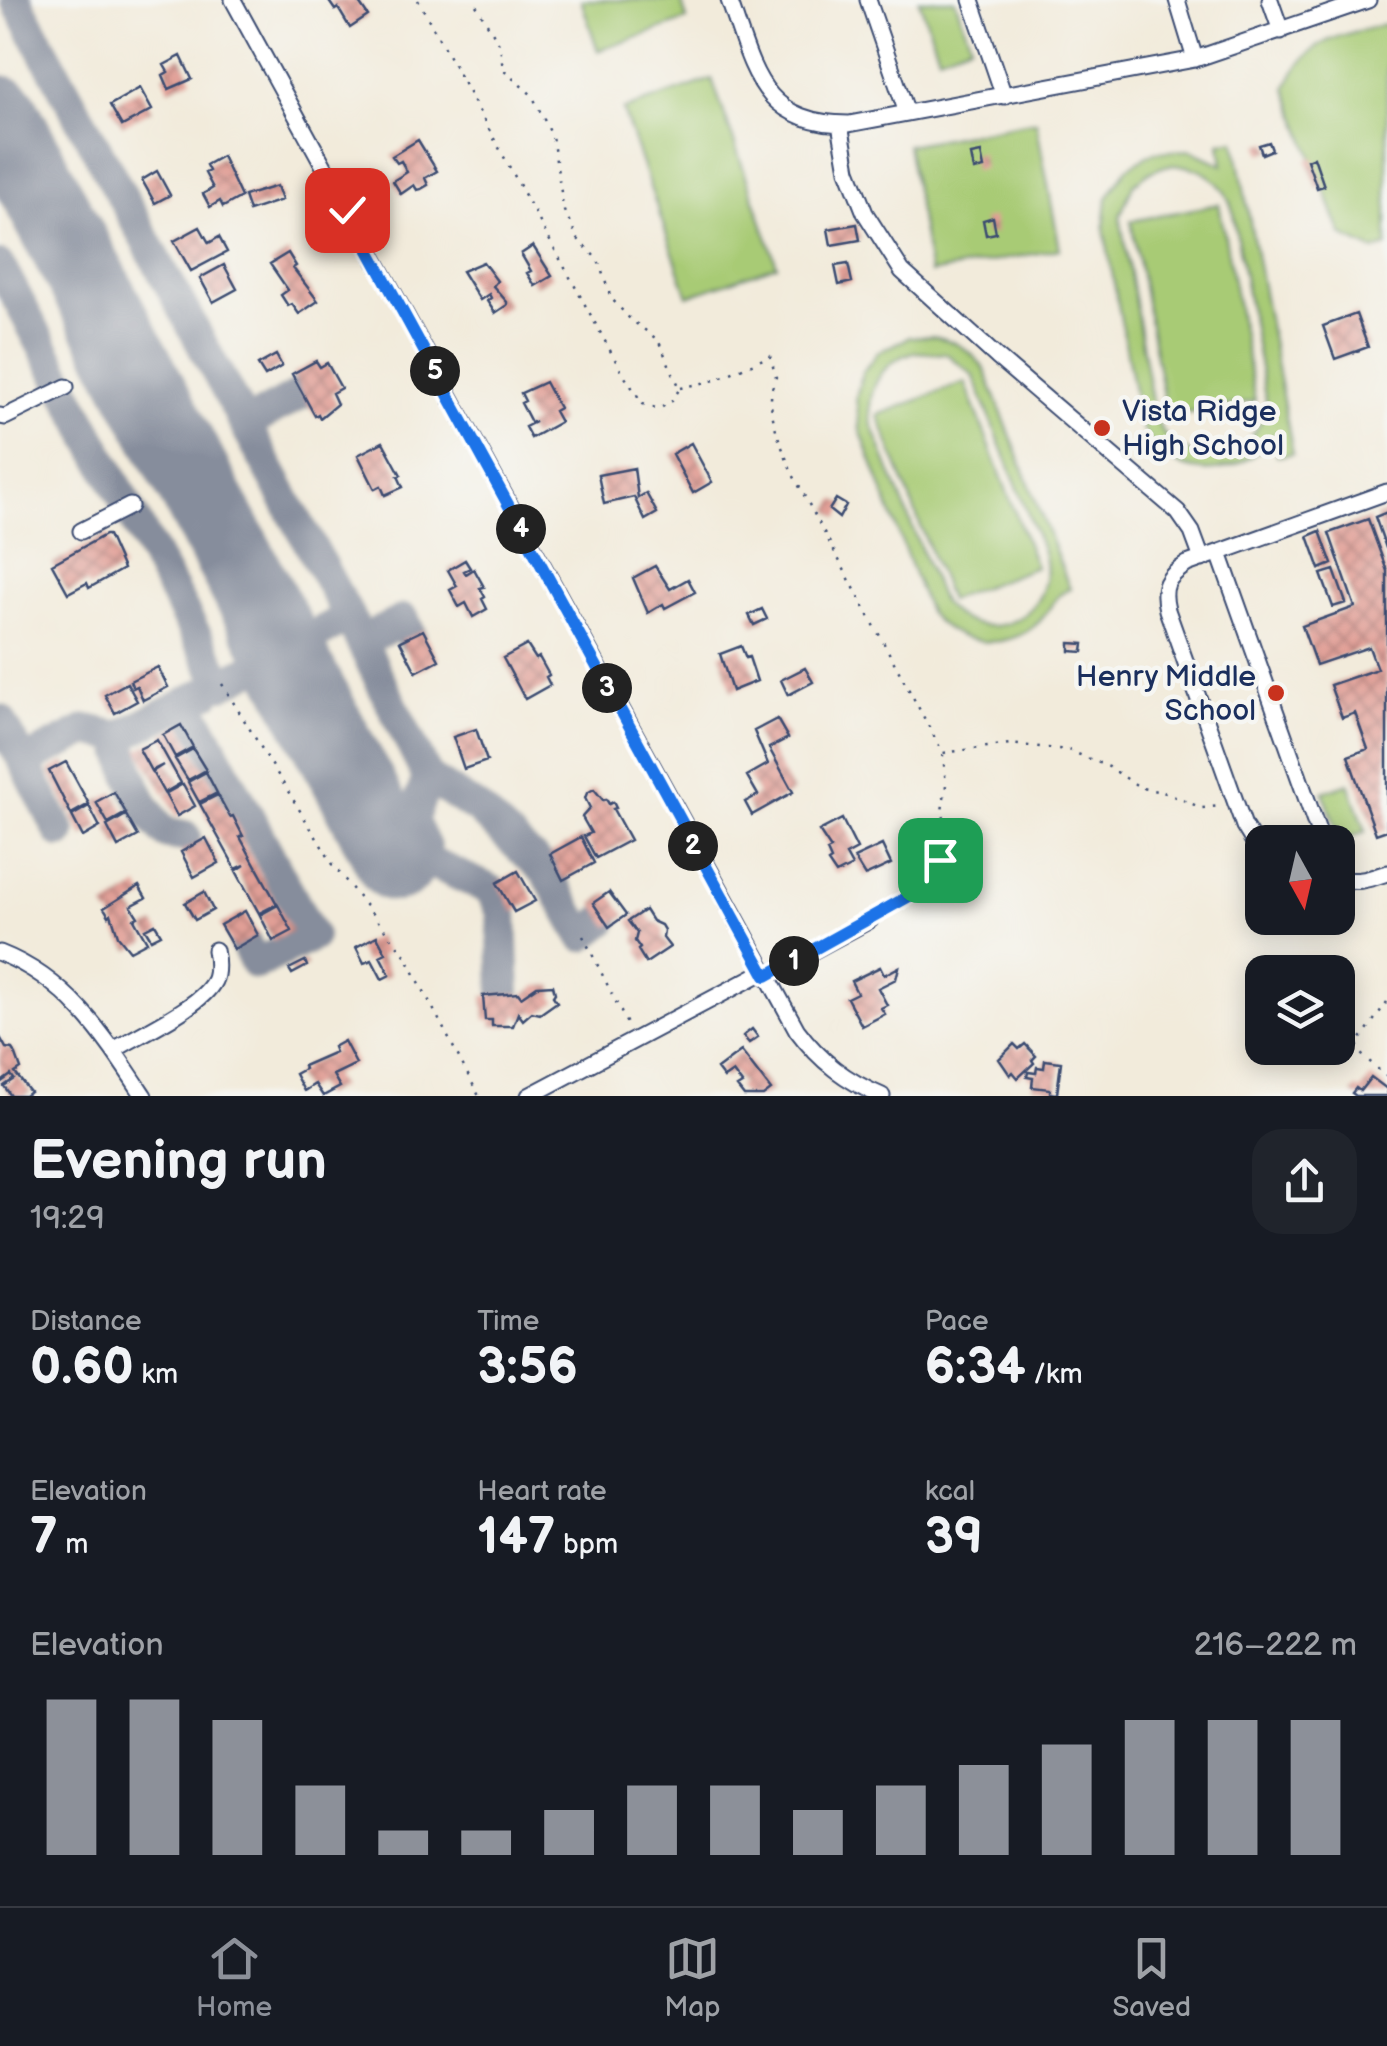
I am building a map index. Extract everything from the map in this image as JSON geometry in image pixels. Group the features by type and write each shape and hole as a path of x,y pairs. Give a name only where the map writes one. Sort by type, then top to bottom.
{"street":[{"path":"233,0 797,1030 825,1064 882,1096"},
{"path":"729,0 748,56 766,93 792,114 840,124 1195,59 1368,0"},
{"path":"868,0 908,113"},
{"path":"971,0 1004,96"},
{"path":"1177,0 1195,59"},
{"path":"1270,0 1281,31"},
{"path":"840,124 848,170 865,213 902,271 1178,512 1192,532 1202,558"},
{"path":"0,416 5,418 66,386"},
{"path":"1246,825 1163,595 1170,574 1202,558 1387,492"},
{"path":"81,531 130,506"},
{"path":"1218,553 1316,825"},
{"path":"1355,880 1387,873"},
{"path":"530,1096 634,1038 870,920"},
{"path":"114,1050 194,1001 214,981 218,960 215,950"},
{"path":"0,952 65,992 95,1023 144,1096"}],"path":[{"path":"418,0 643,404 659,409 680,388 715,380 770,356 776,377 769,391 777,432 791,471 943,753 946,785 942,811 951,844 934,875 913,894 870,920"},
{"path":"473,0 500,45 503,70 532,95 552,136 564,211 578,239 598,260 611,298 630,320 658,340 680,388"},
{"path":"222,684 324,852 356,898 406,955 479,1096"},
{"path":"943,753 1010,744 1068,750 1110,767 1141,788 1163,792 1202,808 1236,803"},
{"path":"583,936 634,1038"},
{"path":"1387,1002 1358,1044 1361,1054 1387,1077"}],"green space":[{"path":"581,0 681,0 687,20 598,51"},
{"path":"919,0 955,0 971,44 939,56"},
{"path":"1387,24 1387,246 1375,251 1342,235 1286,88 1305,58 1326,41"},
{"path":"712,79 777,265 688,296 623,110"},
{"path":"1036,121 1060,249 930,273 907,145"},
{"path":"1235,140 1293,454 1277,456 1273,435 1241,463 1202,470 1166,457 1151,443 1140,423 1104,229 1107,198 1127,168 1154,152 1191,150 1223,165 1220,143","holes":["1177,165 1207,174 1228,197 1266,402 1259,424 1247,441 1230,451 1211,455 1175,445 1162,430 1153,408 1120,216 1133,185 1148,173"]},
{"path":"1219,204 1255,401 1167,417 1131,221"},
{"path":"931,336 955,343 985,370 1070,589 1056,599 1039,622 1012,638 966,638 928,612 860,430 856,398 862,373 878,352 910,337","holes":["914,352 947,354 973,375 1043,552 1046,575 1041,594 1015,620 997,625 978,625 959,617 942,602 872,425 873,390 892,363"]},
{"path":"965,382 1036,567 949,600 878,415"},
{"path":"1349,783 1366,831 1355,835 1355,825 1335,825 1323,792"}],"building":[{"path":"328,0 357,0 368,16 350,28"},
{"path":"181,56 192,79 169,89 163,75 168,72 164,65"},
{"path":"140,88 152,110 122,126 110,105"},
{"path":"418,140 437,171 425,178 428,185 417,190 414,185 401,194 393,181 407,172 401,161 397,163 392,156"},
{"path":"1269,142 1272,150 1262,154 1259,145"},
{"path":"981,153 984,168 974,170 971,155"},
{"path":"222,156 241,197 223,207 220,201 210,207 203,194 213,188 205,173 209,171 206,165"},
{"path":"1314,157 1324,186 1317,188 1307,160"},
{"path":"157,171 170,195 155,203 142,180"},
{"path":"277,186 282,200 249,211 244,196"},
{"path":"993,217 996,233 986,235 983,220"},
{"path":"857,224 860,240 831,245 828,229"},
{"path":"200,227 209,243 219,237 227,252 191,271 174,241"},
{"path":"533,246 552,276 535,286 521,254"},
{"path":"288,253 296,266 293,268 318,301 299,314 281,295 288,290 270,264"},
{"path":"483,262 497,281 493,286 507,302 495,313 487,301 491,298 489,294 480,300 462,271"},
{"path":"848,264 852,282 839,285 835,266"},
{"path":"224,265 237,289 213,302 200,278"},
{"path":"1356,314 1368,347 1335,359 1323,326"},
{"path":"276,355 282,366 265,376 258,365"},
{"path":"316,361 320,367 327,363 341,388 332,393 337,404 320,418 315,416 292,374"},
{"path":"545,382 559,408 554,411 560,422 531,438 525,427 535,422 531,422 521,403 525,401 521,393"},
{"path":"383,442 401,475 398,476 403,487 385,495 381,486 375,489 358,455"},
{"path":"691,443 712,482 693,493 672,454"},
{"path":"634,468 638,498 646,493 657,513 645,520 634,497 604,504 598,475"},
{"path":"836,499 846,505 839,518 829,510"},
{"path":"1387,512 1387,548 1386,548 1375,517"},
{"path":"1368,519 1387,571 1387,830 1376,834 1348,756 1368,749 1355,713 1342,718 1330,685 1377,669 1369,647 1316,665 1302,626 1355,607 1329,533"},
{"path":"1320,531 1332,564 1320,569 1308,536"},
{"path":"105,535 123,569 89,588 87,583 68,593 52,564"},
{"path":"465,560 470,568 464,571 466,574 474,569 484,587 480,588 487,609 473,617 466,603 459,607 450,590 457,586 448,570"},
{"path":"655,566 670,589 688,579 695,592 648,613 633,578"},
{"path":"1334,570 1346,603 1333,607 1321,574"},
{"path":"762,609 767,619 754,625 749,615"},
{"path":"423,630 439,660 416,672 400,641"},
{"path":"1070,643 1084,644 1083,652 1070,651"},
{"path":"527,645 536,659 539,657 550,685 525,699 503,658"},
{"path":"741,646 757,681 732,691 720,654"},
{"path":"158,667 168,687 143,700 130,681"},
{"path":"805,668 813,682 788,695 781,680"},
{"path":"127,683 137,701 115,713 105,695"},
{"path":"777,719 788,738 769,748 793,792 752,815 745,802 758,795 747,776 768,764 754,731"},
{"path":"181,725 193,747 175,757 163,735"},
{"path":"476,729 487,761 464,769 453,737"},
{"path":"157,740 181,783 164,793 152,772 163,765 151,771 139,749"},
{"path":"193,749 206,770 188,780 175,759"},
{"path":"66,762 89,804 71,814 49,771"},
{"path":"206,772 217,793 199,802 188,782"},
{"path":"183,784 195,806 177,816 165,794"},
{"path":"594,789 603,800 613,802 630,840 596,858 584,836 591,833 582,817 590,808 587,793"},
{"path":"114,792 126,813 108,823 96,802"},
{"path":"218,795 230,817 233,816 243,836 240,837 277,904 259,913 236,871 245,865 236,869 200,804"},
{"path":"89,806 100,827 83,837 72,816"},
{"path":"126,815 138,836 118,847 107,826"},
{"path":"842,819 857,849 846,855 852,866 836,874 828,862 831,860 827,851 831,849 819,831"},
{"path":"581,837 594,863 563,880 550,854"},
{"path":"206,838 219,863 194,877 181,852"},
{"path":"882,845 891,864 865,876 854,858"},
{"path":"518,871 535,901 514,912 497,883"},
{"path":"139,886 146,898 131,906 147,942 130,951 104,908"},
{"path":"204,892 213,910 195,920 185,903"},
{"path":"609,892 626,915 609,927 593,903"},
{"path":"278,905 292,931 273,941 260,915"},
{"path":"645,910 652,921 661,925 663,938 670,947 646,963 635,941 637,933 628,921"},
{"path":"245,911 258,935 234,949 220,925"},
{"path":"155,924 161,934 151,939 145,929"},
{"path":"377,936 386,953 380,956 390,975 382,979 372,960 364,963 356,947"},
{"path":"305,961 307,966 292,974 289,969"},
{"path":"880,967 884,975 899,967 896,979 878,988 887,1005 881,1008 885,1014 862,1026 847,998 857,993 851,981"},
{"path":"553,985 557,1002 540,1014 532,1012 523,1020 518,1013 513,1026 492,1026 492,1020 485,1020 483,996 518,993 521,997 537,986"},
{"path":"752,1029 758,1037 749,1043 743,1036"},
{"path":"0,1037 16,1055 21,1069 15,1073 30,1092 25,1096 11,1096 4,1086 14,1079 11,1075 0,1083"},
{"path":"344,1041 356,1064 333,1075 340,1087 323,1096 315,1084 304,1091 295,1074 303,1066 335,1052 333,1047"},
{"path":"1014,1044 1019,1049 1025,1044 1036,1056 1018,1078 1013,1072 1010,1075 999,1059"},
{"path":"741,1051 771,1090 763,1096 744,1096 737,1087 742,1084 733,1072 724,1078 717,1069"},
{"path":"1045,1060 1061,1062 1057,1094 1032,1087 1033,1078 1027,1077 1028,1072 1036,1073 1037,1067 1044,1068"},
{"path":"1371,1077 1387,1089 1387,1096 1352,1093 1356,1088 1360,1091"}],"taxiway":[{"path":"16,0 349,617 428,778 412,820 425,847 396,862"},
{"path":"0,266 222,684 349,617"},
{"path":"246,425 302,393"},
{"path":"361,641 404,620 411,636"},
{"path":"0,720 24,762 87,730 119,737 207,692"},
{"path":"188,702 312,936 256,964 245,943"},
{"path":"119,737 150,814 168,834 185,836"},
{"path":"24,762 60,832"},
{"path":"428,778 479,810 547,873 557,868"},
{"path":"417,851 421,858 491,890 502,912 505,994"},
{"path":"547,873 583,936 604,920"}],"runway":[{"path":"0,115 396,862"}],"place":[{"name":"Vista Ridge High School","path":"1102,428"},
{"name":"Henry Middle School","path":"1276,693"}],"route":[{"path":"347,210 766,976 913,894 934,875 940,860"}]}
